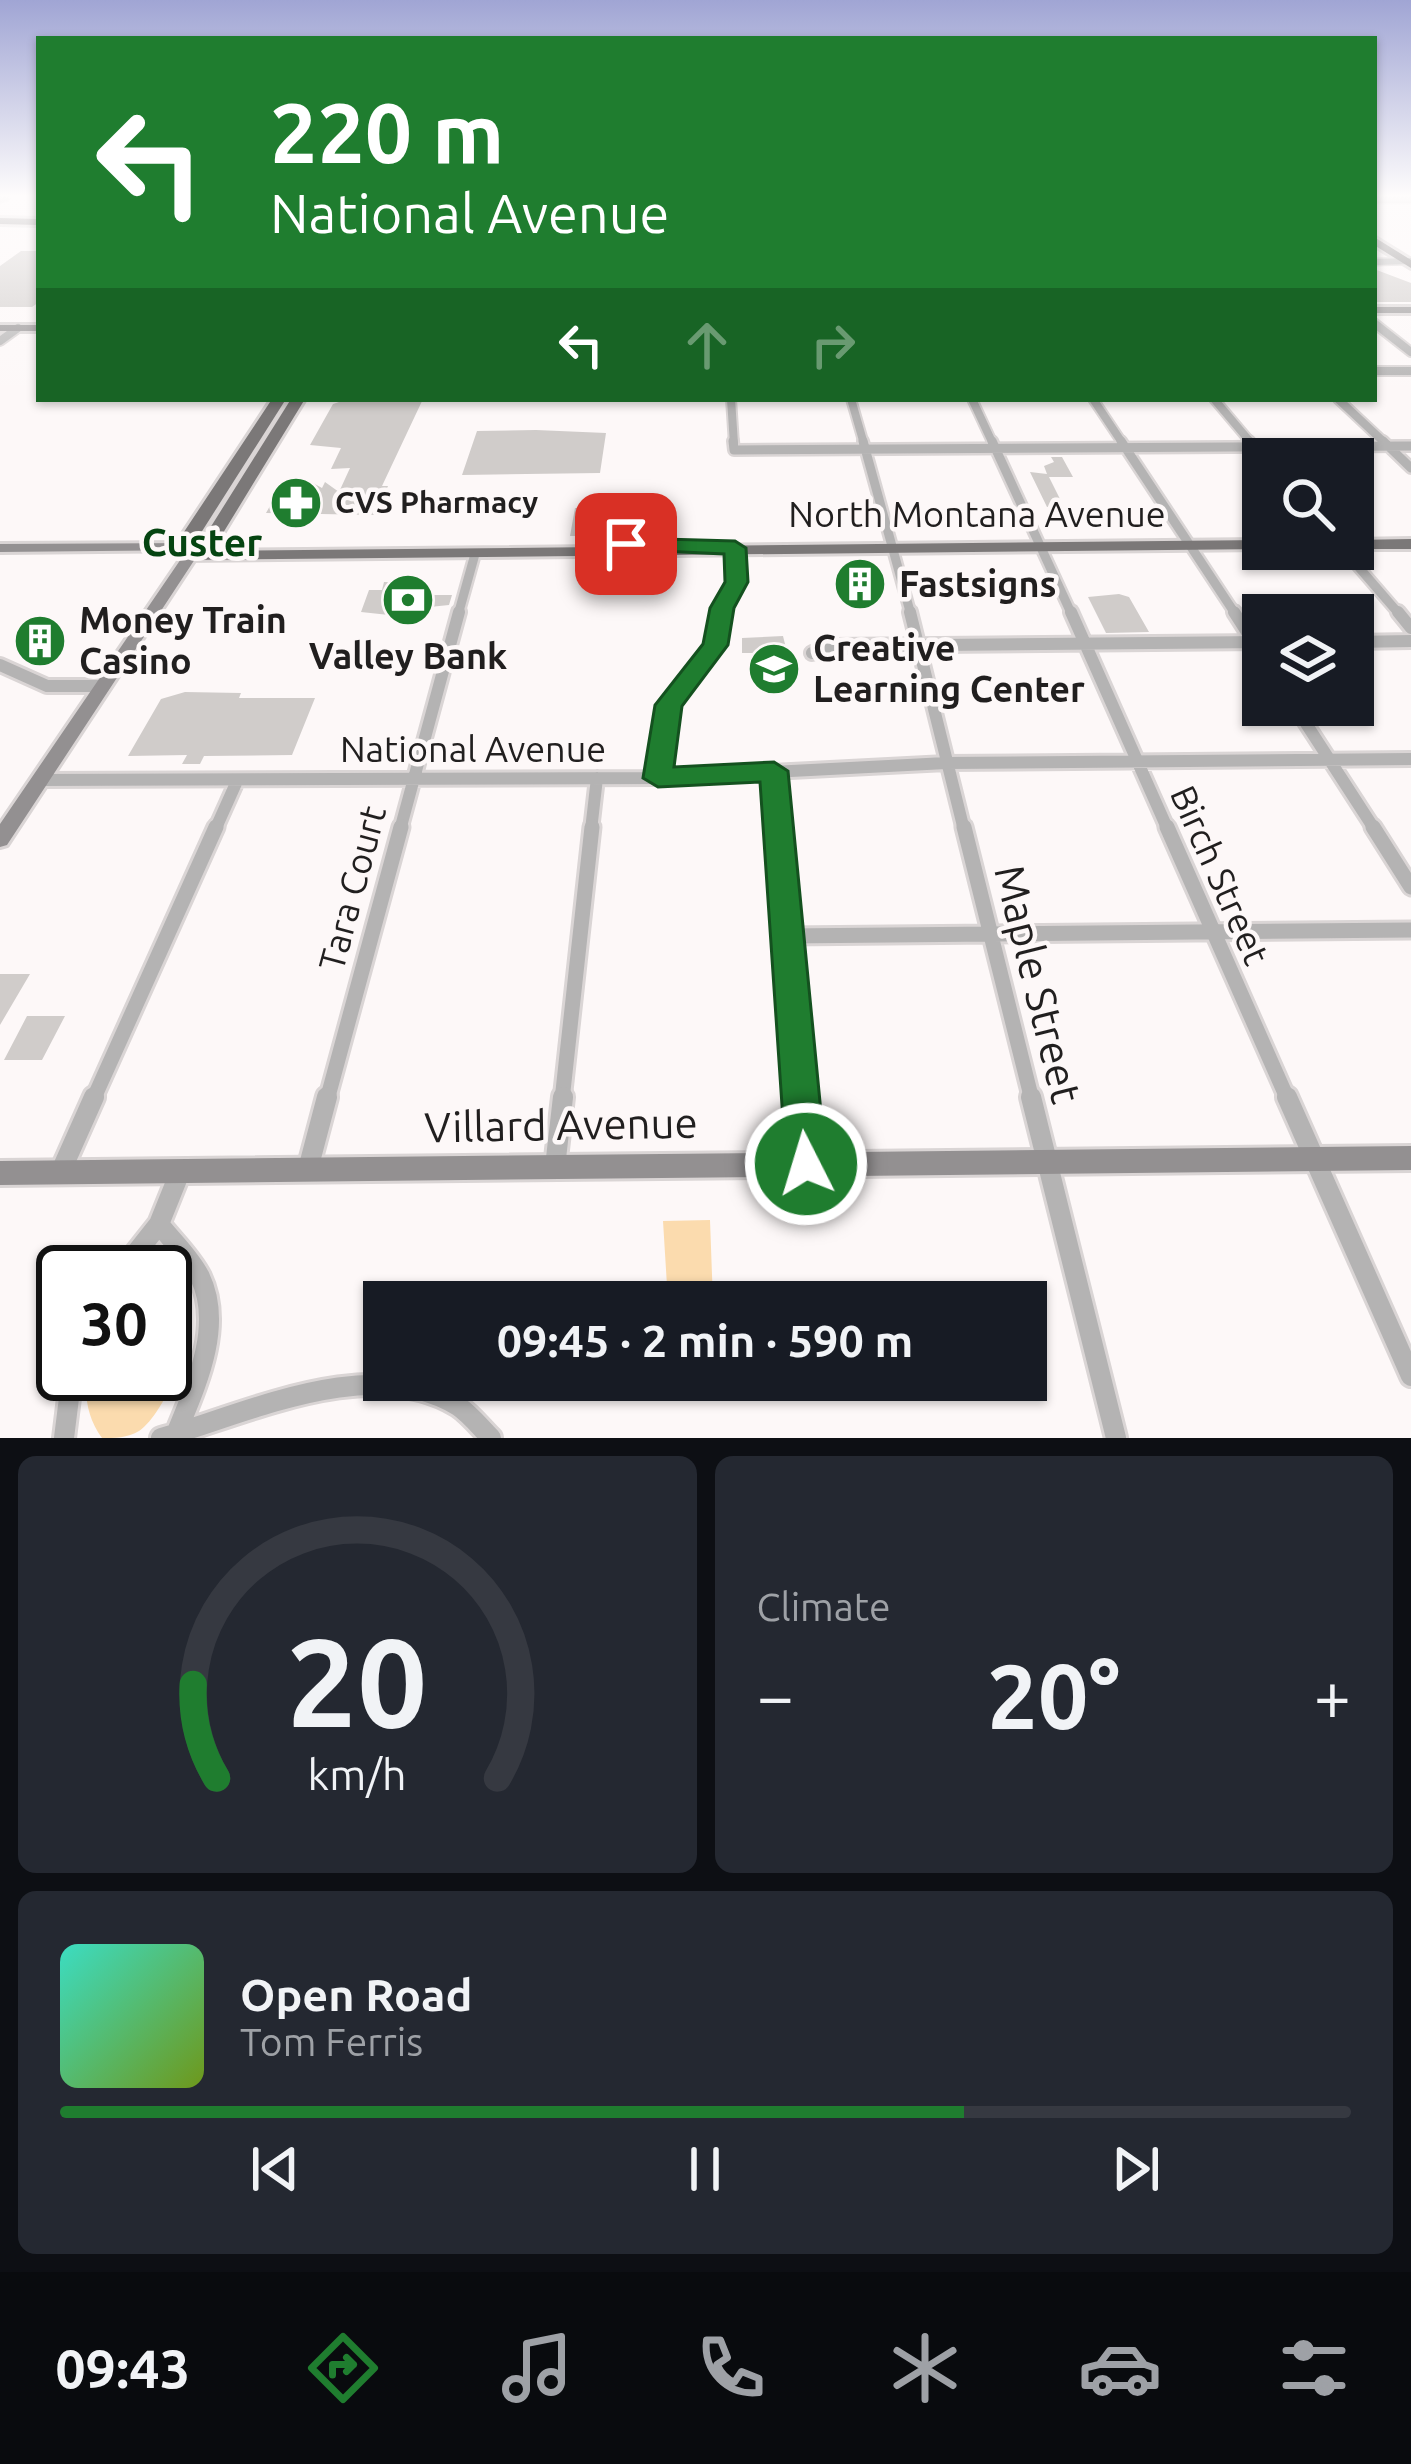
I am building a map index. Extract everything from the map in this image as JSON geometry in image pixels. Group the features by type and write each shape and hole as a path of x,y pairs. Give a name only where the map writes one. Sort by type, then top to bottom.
{"main road":[{"path":"193,550 277,402"},
{"path":"193,550 296,402"},
{"name":"North Montana Avenue","path":"193,550 671,544 691,548"},
{"path":"1374,545 1411,544"},
{"name":"North Montana Avenue","path":"193,550 475,554 1242,545"}],"street":[{"path":"1377,310 1411,310"},
{"path":"1377,324 1411,352"},
{"path":"0,328 36,328"},
{"path":"0,341 18,328"},
{"path":"1377,371 1411,371"},
{"path":"730,402 734,449 1242,447"},
{"name":"Maple Street","path":"852,402 894,548 1116,1438"},
{"name":"Birch Street","path":"973,402 1411,1376"},
{"path":"1095,402 1242,620"},
{"path":"1216,402 1246,438"},
{"path":"1341,402 1411,468"},
{"path":"1374,446 1411,446"},
{"name":"North Montana Avenue","path":"0,548 193,550"},
{"path":"658,778 669,705 716,645 722,608 736,582 735,548"},
{"path":"0,840 193,550"},
{"name":"North Montana Avenue","path":"0,558 193,550"},
{"name":"Tara Court","path":"308,1169 475,554"},
{"path":"1361,570 1411,628"},
{"path":"1374,642 1411,641"},
{"path":"812,653 834,646 1242,643"},
{"path":"0,665 47,686 104,686"},
{"path":"1307,726 1411,887"},
{"name":"National Avenue","path":"40,780 658,778 946,763 1411,759"},
{"path":"774,771 806,1164"},
{"path":"555,1167 597,778"},
{"path":"61,1172 237,781"},
{"path":"788,936 1411,930"},
{"name":"Villard Avenue","path":"0,1172 1411,1158"},
{"path":"143,1245 159,1224 181,1170"},
{"path":"159,1224 198,1272 207,1291 209,1318 196,1383 169,1436"},
{"path":"169,1436 342,1386 385,1382 432,1395 476,1417 490,1438"},
{"path":"64,1438 69,1401"}],"shaded area":[{"path":"710,1220 712,1281 667,1281 663,1221"},
{"path":"87,1401 163,1401 139,1431 126,1436 102,1438"}],"building":[{"path":"36,265 36,304 0,307 0,266"},
{"path":"1377,270 1411,283 1411,302 1377,302"},
{"path":"422,402 382,486 388,486 376,515 266,513 283,483 313,483 322,488 325,482 339,492 350,468 331,469 341,448 310,445 333,404"},
{"path":"477,431 606,433 600,473 462,475"},
{"path":"1051,457 1062,457 1073,477 1049,477 1064,507 1047,507 1030,472 1047,474 1044,466 1054,462"},
{"path":"575,508 621,508 618,536 570,536"},
{"name":"Fastsigns","path":"835,575 881,575 885,593 839,593"},
{"name":"Valley Bank","path":"384,582 422,583 418,595 452,595 449,605 391,611 389,615 361,612 369,590 382,590"},
{"path":"1088,597 1129,597 1149,632 1106,633"},
{"path":"783,636 793,676 756,676 754,653 742,653 742,638"},
{"path":"185,692 315,698 292,755 204,756 200,764 182,764 187,755 128,756 161,699"},
{"path":"0,974 30,974 0,1025"},
{"path":"27,1016 65,1016 42,1060 4,1060"}],"place":[{"name":"CVS Pharmacy","path":"296,503"},
{"name":"Fastsigns","path":"860,584"},
{"name":"Valley Bank","path":"408,600"},
{"name":"Money Train Casino","path":"40,641"},
{"name":"Creative Learning Center","path":"774,669"}],"district":[{"name":"Custer","path":"202,542"}],"route":[{"path":"626,544 735,548 739,569 722,608 716,645 669,705 662,727 658,778 774,771 806,1164"}]}
